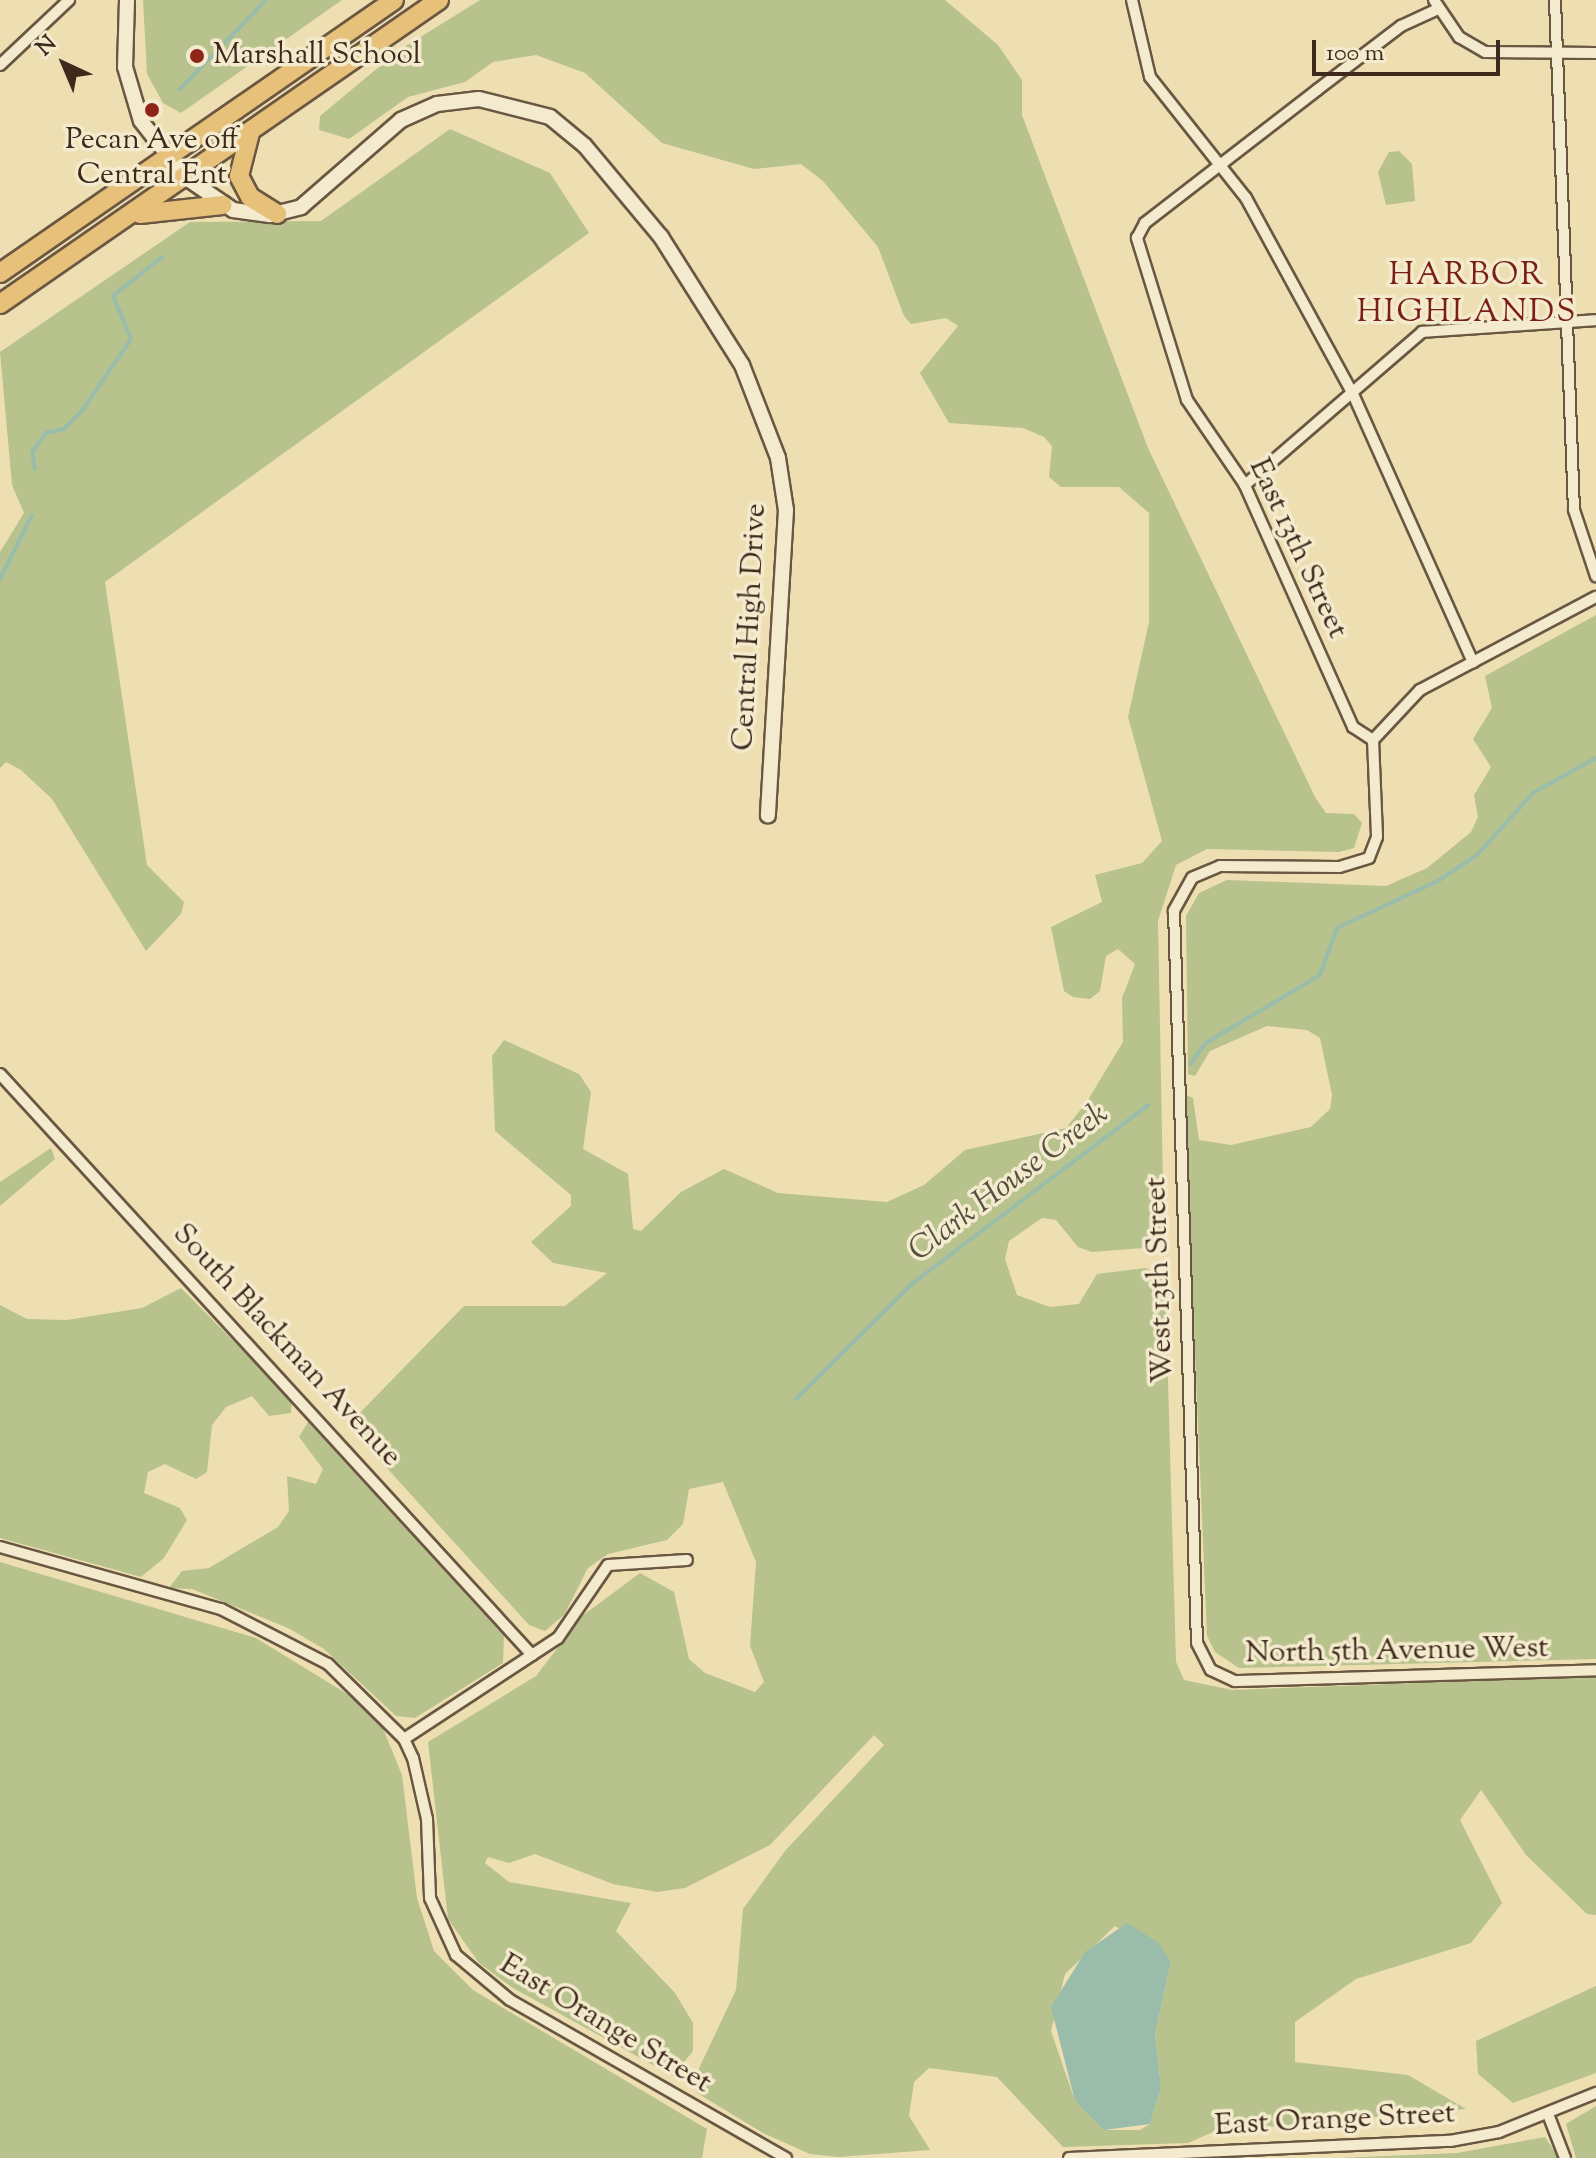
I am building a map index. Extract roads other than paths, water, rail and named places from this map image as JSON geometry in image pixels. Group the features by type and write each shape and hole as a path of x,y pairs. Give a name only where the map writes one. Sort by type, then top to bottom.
{"highway":[{"path":"0,273 394,0"},
{"path":"0,304 439,0"},
{"path":"251,131 239,176 250,197 277,214"},
{"path":"125,218 173,205 223,205"}],"street":[{"path":"0,65 69,0"},
{"path":"127,0 128,88 167,157 185,177 223,205 277,214"},
{"path":"1132,0 1150,77 1222,163 1353,394 1473,662"},
{"path":"1555,0 1574,510 1596,576"},
{"path":"1222,163 1401,26 1436,4 1459,37 1494,54 1596,53"},
{"name":"Central High Drive","path":"277,214 317,198 416,112 479,99 550,117 585,146 661,237 742,365 778,458 786,510 768,815"},
{"name":"East 13th Street","path":"1222,163 1145,223 1137,238 1187,400 1245,485 1353,727 1373,740"},
{"path":"1245,485 1433,328 1596,320"},
{"path":"1373,740 1420,690 1596,597"},
{"name":"West 13th Street","path":"1205,1662 1197,1643 1174,1023 1178,896 1192,878 1220,866 1362,863 1377,837 1373,740"},
{"name":"South Blackman Avenue","path":"0,1074 532,1655"},
{"name":"East Orange Street","path":"0,1547 221,1609 328,1664 404,1739 427,1819 430,1898 456,1955 510,2000 786,2158"},
{"path":"404,1739 558,1638 608,1565 687,1560"},
{"name":"North 5th Avenue West","path":"1205,1662 1235,1681 1596,1670"},
{"name":"East Orange Street","path":"1069,2158 1450,2141 1548,2114 1596,2093"},
{"path":"1548,2114 1565,2158"}],"waterway":[{"path":"180,89 266,0"},
{"path":"35,469 32,452 46,433 64,429 84,408 131,339 113,296 162,257"},
{"path":"0,579 32,515"},
{"name":"Clark House Creek","path":"1190,1064 1206,1043 1320,975 1337,928 1438,881 1477,855 1533,793 1596,758"},
{"name":"Clark House Creek","path":"796,1399 913,1283 1148,1105"}],"place":[{"name":"Marshall School","path":"197,56"},
{"name":"Pecan Ave off Central Ent","path":"152,110"}],"district":[{"name":"HARBOR HIGHLANDS","path":"1467,296"}]}
